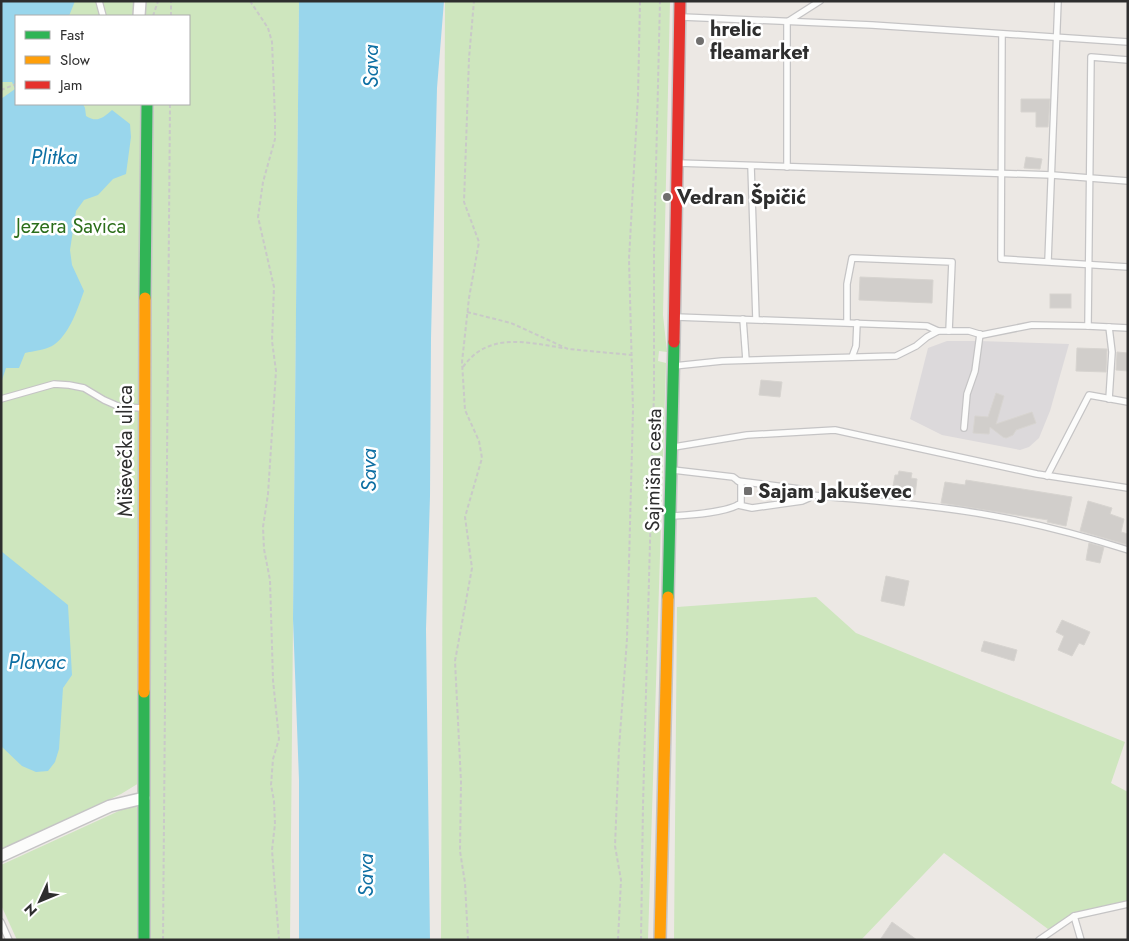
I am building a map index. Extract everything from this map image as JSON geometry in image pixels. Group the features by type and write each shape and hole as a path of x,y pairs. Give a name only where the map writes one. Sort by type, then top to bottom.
{"street":[{"path":"139,15 140,1"},
{"name":"Sajmišna cesta","path":"660,940 672,470 680,1"},
{"name":"Miševečka ulica","path":"144,940 144,408 148,105"},
{"path":"1,856 110,806 144,798"}],"lane":[{"path":"99,1 102,15"},
{"path":"787,22 820,1"},
{"path":"1048,261 1058,1"},
{"path":"680,17 1128,42"},
{"path":"787,22 787,167"},
{"path":"1002,34 1001,259 1089,263 1128,267"},
{"path":"1088,326 1091,57 1128,60"},
{"path":"678,163 1052,175 1128,181"},
{"path":"751,166 756,319"},
{"path":"847,322 847,284 852,258 952,262 949,331"},
{"path":"675,317 927,326 938,331 969,331 980,334 1032,325 1128,328"},
{"path":"743,319 746,360"},
{"path":"852,357 856,346 857,323"},
{"path":"1109,327 1112,352 1109,399"},
{"path":"674,366 722,361 896,356 916,346 938,331"},
{"path":"964,428 967,394 975,371 980,334"},
{"path":"1,399 54,384 84,388 104,400 120,406 144,408"},
{"path":"1047,476 1088,395 1128,402"},
{"path":"672,447 747,435 835,430 1047,476 1128,488"},
{"path":"671,516 700,514 735,507 741,502 741,483 734,477 672,470"},
{"path":"738,481 800,489 809,492 811,496"},
{"path":"738,505 752,508 802,501 811,496 914,505 994,516 1089,538 1128,550"},
{"path":"1039,940 1074,916 1128,904"},
{"path":"1074,916 1081,940"},
{"path":"1,922 9,940"}],"path":[{"path":"153,15 158,1"},
{"path":"171,1 171,15"},
{"path":"250,1 268,28 272,42 276,118 275,139 263,182 258,217 274,287 272,341 276,372 268,494 263,527 264,549 270,580 273,680 279,739 273,759 270,785 274,801 275,824 272,850 279,940"},
{"path":"468,940 465,883 460,851 461,782 455,661 472,568 465,517 482,458 479,441 465,410 462,368 467,312 479,242 464,202 469,58 474,1"},
{"path":"618,940 621,880 615,846 619,748 627,639 633,410 629,259 638,96 640,1"},
{"path":"640,940 654,392 654,250 660,1"},
{"path":"1,90 15,84"},
{"path":"163,940 170,105"},
{"path":"467,312 511,323 568,349"},
{"path":"462,368 470,357 482,348 520,340 568,349 632,354"}],"shaded area":[{"path":"947,341 1069,344 1050,411 1039,438 1029,447 1020,450 942,435 910,419 928,348"}],"green space":[{"name":"Jezera Savica","path":"1,1 135,1 134,15 15,15 15,105 143,105 139,783 121,794 1,851"},
{"path":"145,1 299,1 290,940 150,940 147,708 153,105 190,105 190,15 145,15"},
{"path":"445,1 670,1 663,315 667,352 659,351 658,361 666,363 648,940 441,940"},
{"path":"816,597 856,633 1125,742 1111,783 1128,792 1128,906 1048,929 944,853 861,940 674,940 677,607"},
{"path":"134,804 139,810 139,940 17,940 1,905 1,865"}],"water":[{"name":"Plitka","path":"1,1 75,1 69,15 15,15 15,89 12,82 1,82"},
{"name":"Sava","path":"299,1 444,1 437,88 426,629 430,940 299,940 299,780 293,619"},
{"name":"Plitka","path":"15,89 15,105 84,105 86,116 93,119 103,117 112,110 130,124 131,137 126,174 113,179 98,195 84,200 76,211 70,250 72,265 84,291 68,329 52,346 25,353 19,368 6,368 1,383 1,99"},
{"name":"Plavac","path":"1,551 68,605 72,675 63,688 59,749 55,762 48,771 36,772 22,766 1,746"}],"building":[{"path":"1021,99 1050,99 1048,127 1036,127 1036,112 1021,112"},
{"path":"1026,157 1042,159 1040,169 1024,168"},
{"path":"860,277 933,280 932,303 859,300"},
{"path":"1050,294 1071,294 1071,308 1050,308"},
{"path":"1077,348 1107,349 1106,372 1076,371"},
{"path":"1117,352 1128,353 1128,371 1116,370"},
{"path":"761,380 782,382 780,397 759,395"},
{"path":"996,393 1004,396 996,424 1032,412 1036,423 1016,430 1013,435 1006,438 990,427 989,434 973,433 975,416 988,417"},
{"path":"899,471 912,473 911,478 917,479 915,495 909,494 909,498 895,497 896,493 892,492 895,475 898,475"},
{"path":"966,480 1072,497 1066,526 1047,522 1048,520 941,503 945,482 965,485"},
{"path":"1088,501 1112,508 1110,514 1124,519 1121,532 1128,534 1128,545 1080,531"},
{"path":"1089,543 1104,547 1100,563 1086,560"},
{"path":"886,576 909,581 904,606 881,601"},
{"path":"1062,620 1090,632 1084,645 1079,643 1072,656 1058,650 1064,636 1056,632"},
{"path":"984,641 1017,650 1014,661 981,651"},
{"path":"892,922 917,940 880,940"}],"traffic: fast":[{"path":"145,298 147,105"},
{"path":"668,597 674,342"},
{"path":"144,692 144,940"}],"traffic: slow":[{"path":"144,692 145,298"},
{"path":"660,940 668,597"}],"traffic: jam":[{"path":"674,342 680,1"}],"place":[{"name":"hrelic fleamarket","path":"700,41"},
{"name":"Vedran Špičić","path":"667,197"},
{"name":"Sajam Jakuševec","path":"748,491"}]}
